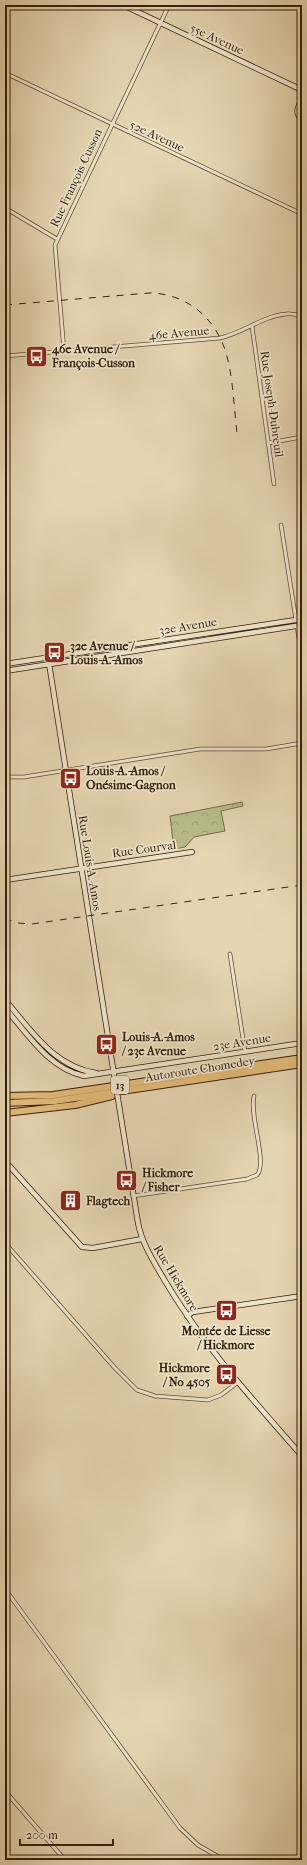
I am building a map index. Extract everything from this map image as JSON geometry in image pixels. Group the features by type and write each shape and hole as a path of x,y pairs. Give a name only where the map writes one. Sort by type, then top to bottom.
{"highway":[{"name":"Autoroute Chomedey","path":"5,1096 53,1095 302,1057"},
{"name":"Autoroute Chomedey","path":"5,1103 48,1102 302,1064"},
{"path":"5,1113 80,1104 155,1086"}],"street":[{"name":"55e Avenue","path":"123,5 302,90"},
{"name":"Rue François-Cusson","path":"64,351 56,245 57,239 169,5"},
{"name":"52e Avenue","path":"5,73 302,214"},
{"path":"302,100 297,111 298,116 302,119"},
{"path":"5,208 57,239"},
{"name":"46e Avenue","path":"5,356 220,338 234,335 272,317 287,314 302,316"},
{"name":"Rue Joseph-Dubreuil","path":"252,326 274,484"},
{"path":"268,443 302,437"},
{"path":"282,525 296,620 300,626 302,658"},
{"name":"32e Avenue","path":"5,664 302,619"},
{"name":"32e Avenue","path":"5,671 300,626"},
{"path":"169,639 170,645"},
{"name":"Rue Louis-A.-Amos","path":"48,657 114,1072"},
{"path":"5,777 21,778 196,750 266,749 302,744"},
{"name":"Rue Courval","path":"5,880 192,852"},
{"path":"230,954 244,1052"},
{"path":"5,1000 46,1047 58,1058 82,1070 102,1073"},
{"path":"5,1008 43,1052 56,1063 82,1075 102,1073"},
{"name":"23e Avenue","path":"102,1073 302,1043"},
{"name":"Rue Hickmore","path":"114,1072 142,1239 154,1263 187,1316 237,1383 302,1456"},
{"path":"134,1196 247,1179 257,1175 261,1165 253,1109 254,1096"},
{"path":"5,1161 82,1247 93,1248 142,1239"},
{"path":"5,1243 101,1352 137,1390 155,1396 208,1400 221,1396 237,1383"},
{"path":"187,1316 194,1312 302,1296"},
{"path":"5,1589 180,1828 198,1845 224,1860"},
{"path":"5,1791 65,1860"}],"green space":[{"path":"242,802 243,806 221,811 225,831 194,837 185,847 174,849 170,816"}],"railway":[{"path":"5,305 149,293 175,297 187,303 198,310 207,319 221,340 226,353 230,372 237,433"},
{"path":"5,918 17,923 32,924 302,885"}],"place":[{"name":"46e Avenue / François-Cusson","path":"36,356"},
{"name":"32e Avenue / Louis-A.-Amos","path":"55,653"},
{"name":"Louis-A.-Amos / Onésime-Gagnon","path":"70,778"},
{"name":"Louis-A.-Amos / 23e Avenue","path":"106,1044"},
{"name":"Hickmore / Fisher","path":"127,1180"},
{"name":"Flagtech","path":"70,1201"},
{"name":"Montée de Liesse / Hickmore","path":"226,1310"},
{"name":"Hickmore / No 4505","path":"226,1375"}]}
